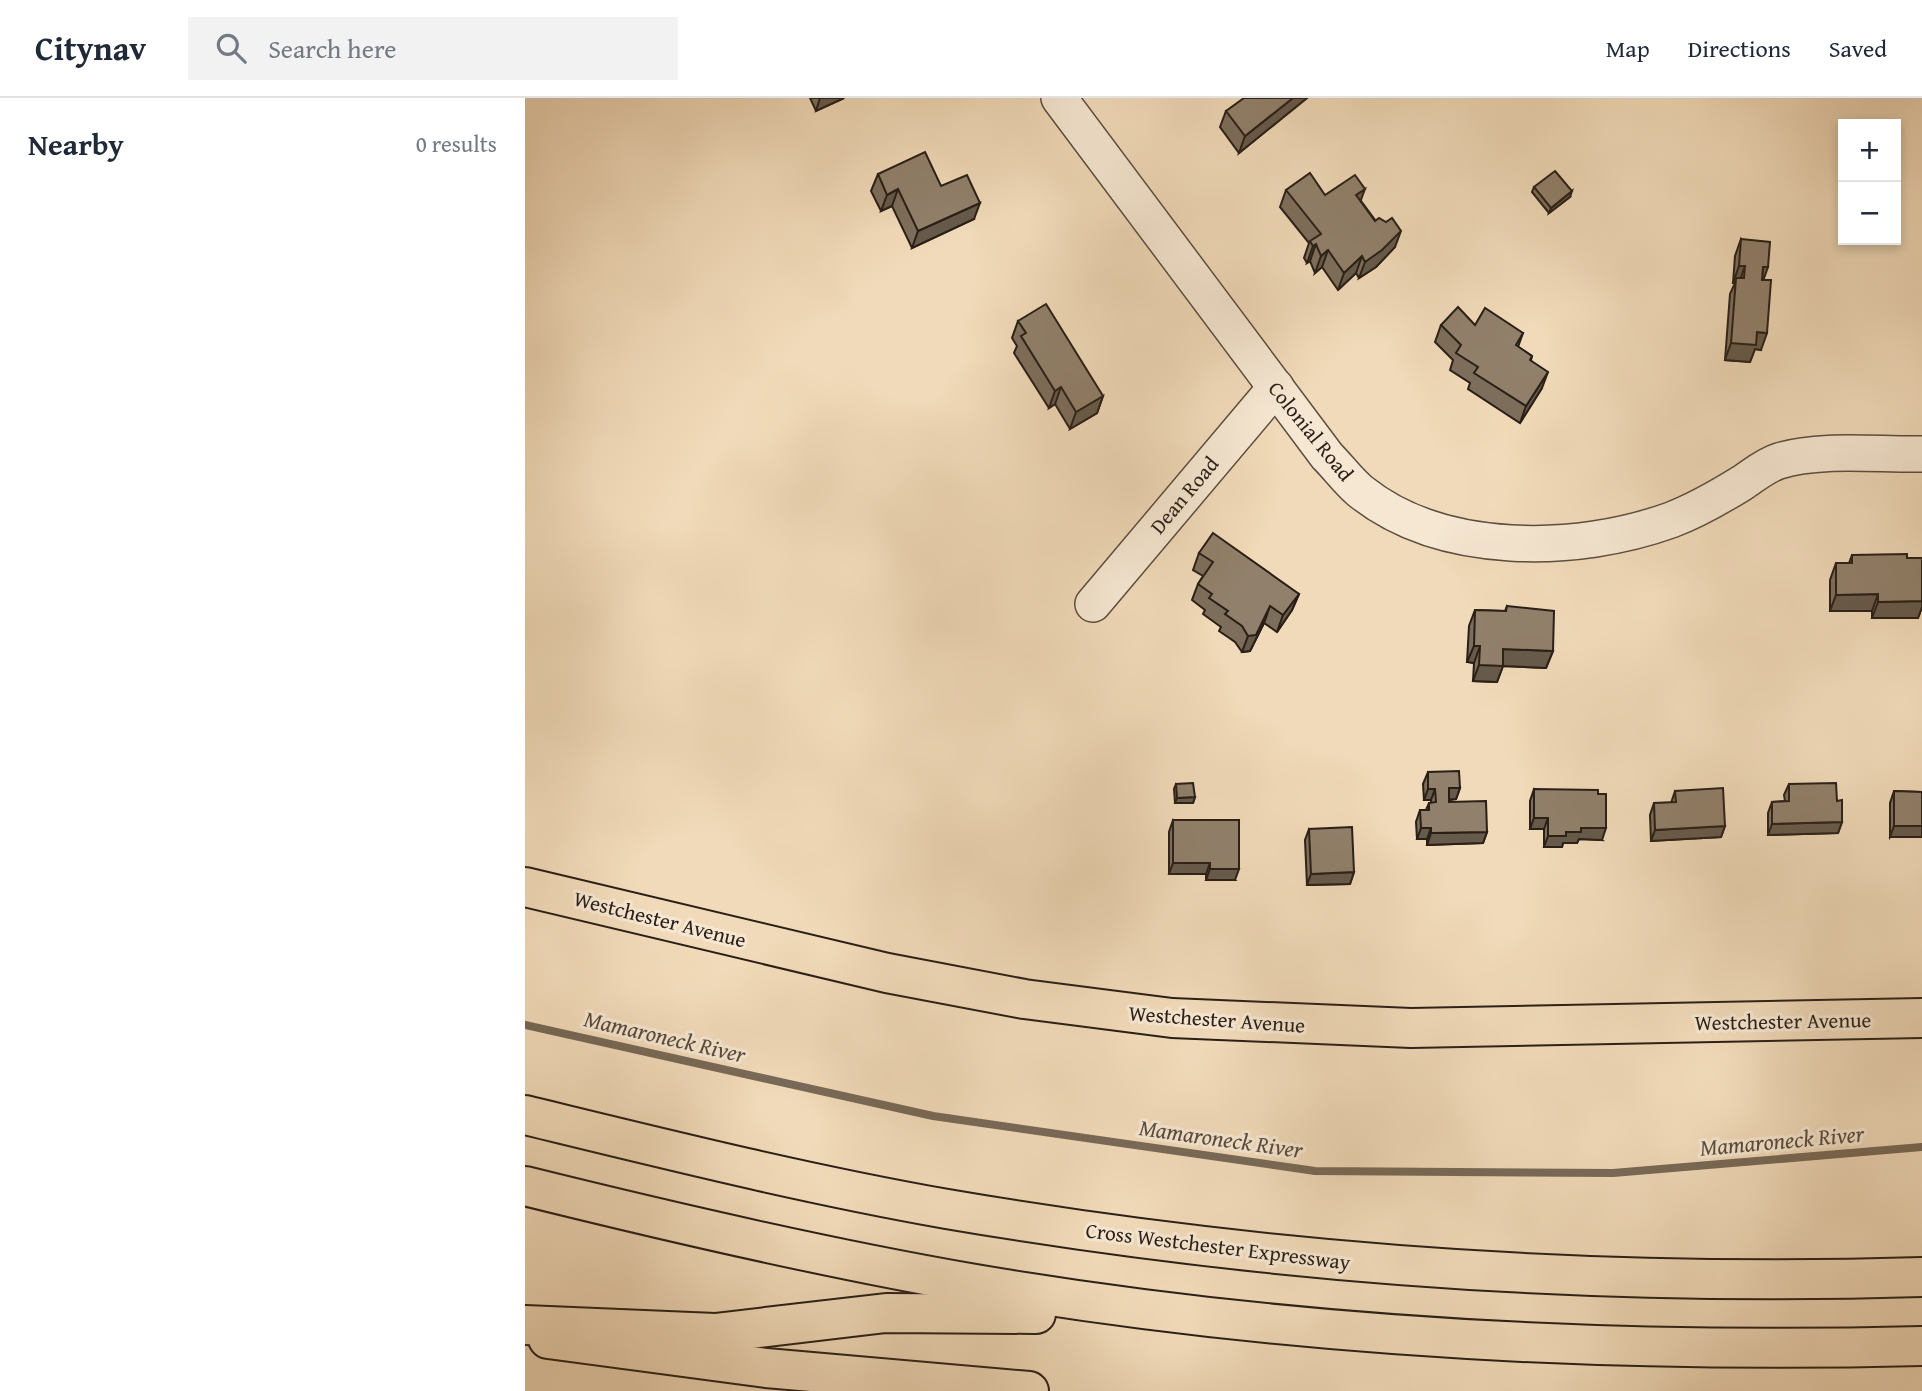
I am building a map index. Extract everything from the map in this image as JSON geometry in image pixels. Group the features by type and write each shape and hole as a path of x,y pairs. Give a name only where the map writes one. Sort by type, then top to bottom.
{"main road":[{"name":"Westchester Avenue","path":"525,887 899,976 1024,999 1172,1018 1411,1028 1922,1018"},
{"name":"Cross Westchester Expressway","path":"525,1115 672,1151 944,1208 1114,1234 1272,1254 1405,1266 1591,1276 1763,1280 1922,1277"},
{"path":"525,1186 667,1222 887,1268 1049,1295 1207,1316 1354,1332 1542,1344 1706,1349 1922,1346"},
{"path":"525,1325 688,1333 743,1331 886,1313 1207,1316"},
{"path":"525,1336 748,1366 976,1389 1029,1391"}],"street":[{"name":"Colonial Road","path":"1059,98 1327,456 1360,491 1393,512 1435,529 1493,541 1539,545 1610,539 1674,519 1775,462 1799,456 1922,454"},
{"name":"Dean Road","path":"1093,604 1276,387"},
{"path":"748,1366 783,1391"}],"building":[{"path":"1244,98 1293,98 1245,136 1226,111"},
{"path":"925,152 941,186 967,175 980,203 918,231 898,189 887,195 878,174"},
{"path":"1555,171 1572,191 1551,208 1534,187"},
{"path":"1310,173 1325,195 1355,175 1365,189 1356,195 1375,221 1379,218 1386,222 1392,218 1401,231 1382,250 1365,262 1362,256 1344,273 1328,250 1321,256 1316,244 1313,246 1310,241 1321,234 1286,190"},
{"path":"1741,239 1770,242 1768,267 1763,267 1762,280 1771,280 1767,333 1757,332 1756,345 1731,343 1736,278 1744,278 1745,266 1739,266"},
{"path":"1046,304 1103,396 1076,412 1061,387 1055,391 1021,336 1026,333 1018,321"},
{"path":"1458,307 1475,325 1485,308 1523,333 1516,345 1532,356 1530,360 1548,372 1526,406 1474,373 1478,367 1456,353 1461,345 1441,325"},
{"path":"1213,533 1299,594 1283,615 1270,606 1256,635 1248,636 1242,626 1225,614 1228,611 1209,598 1212,594 1198,584 1213,562 1199,553"},
{"path":"1907,554 1907,558 1922,558 1922,601 1878,602 1878,594 1836,595 1836,563 1852,563 1852,555"},
{"path":"1507,606 1554,611 1553,651 1503,649 1503,666 1479,665 1480,646 1474,646 1475,610 1506,611"},
{"path":"1459,771 1460,788 1449,788 1449,802 1486,801 1487,832 1431,833 1431,828 1421,828 1420,810 1429,810 1429,803 1436,802 1435,789 1428,789 1428,772"},
{"path":"1193,783 1195,797 1177,798 1176,784"},
{"path":"1836,783 1837,801 1842,800 1842,822 1772,824 1772,802 1789,801 1789,784"},
{"path":"1723,788 1725,826 1655,830 1654,803 1676,802 1675,791"},
{"path":"1534,789 1598,790 1598,794 1606,794 1606,828 1581,828 1581,832 1566,832 1566,836 1548,836 1548,818 1534,818"},
{"path":"1894,791 1922,792 1922,826 1894,826"},
{"path":"1173,820 1239,820 1239,869 1210,869 1210,863 1173,863"},
{"path":"1352,827 1354,872 1311,874 1309,829"}],"waterway":[{"name":"Mamaroneck River","path":"525,1025 933,1116 1315,1171 1613,1173 1922,1147"}]}
